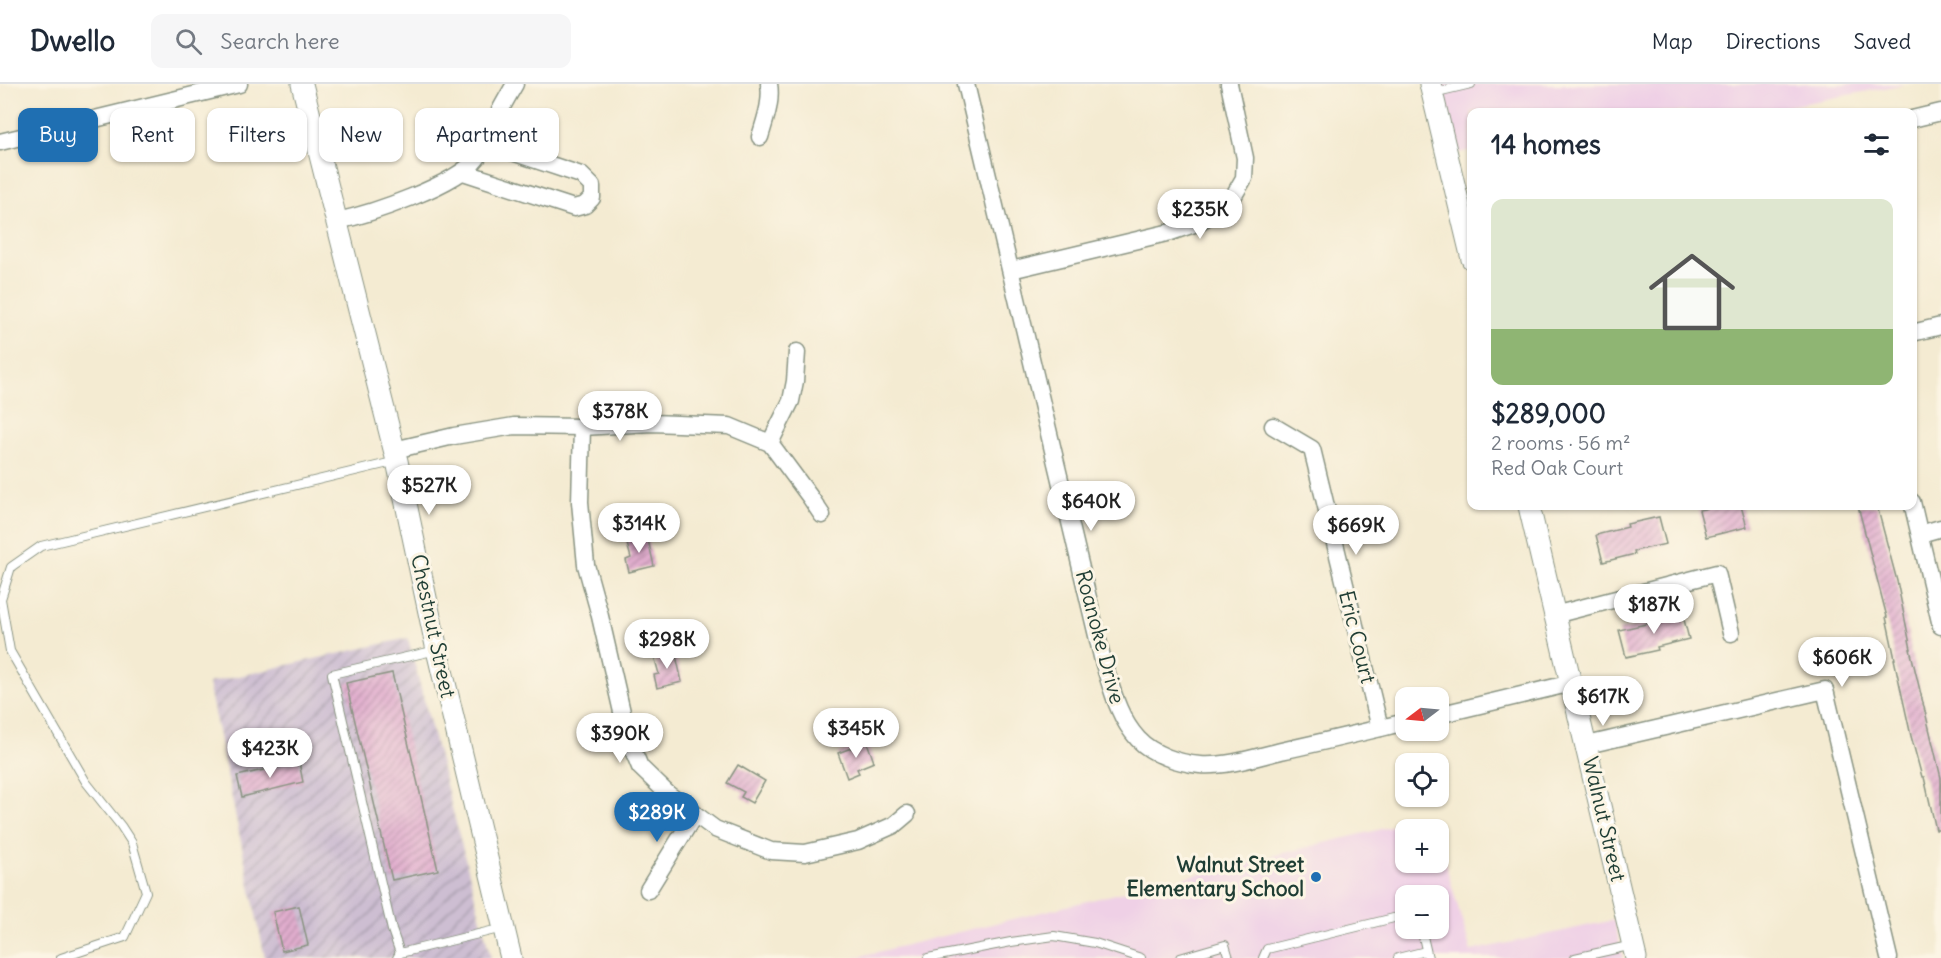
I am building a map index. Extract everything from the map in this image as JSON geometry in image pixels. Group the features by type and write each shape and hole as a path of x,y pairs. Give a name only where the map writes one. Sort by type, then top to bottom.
{"street":[{"path":"0,142 239,84"},
{"name":"Chestnut Street","path":"302,84 396,455 437,650 511,958"},
{"path":"501,108 515,84"},
{"path":"760,136 767,114 769,84"},
{"name":"Roanoke Drive","path":"966,84 1103,661 1118,708 1139,740 1162,754 1180,761 1202,765 1237,761 1395,725"},
{"path":"1011,270 1171,232 1197,223 1214,213 1233,197 1244,178 1245,158 1229,84"},
{"path":"1431,89 1467,238"},
{"path":"1917,117 1941,112"},
{"path":"337,221 352,218 430,190 463,172 473,162"},
{"path":"463,172 574,208 585,205 592,198 592,186 581,175 542,162"},
{"path":"1917,332 1941,326"},
{"path":"770,443 791,401 797,352"},
{"path":"396,455 454,436 514,426 582,427 652,423 729,426 770,443 822,515"},
{"name":"Eric Court","path":"1274,426 1312,449 1380,728"},
{"path":"582,427 580,502 586,565 628,738 640,767 668,794 715,829 771,851 805,853 858,841 894,825 907,814"},
{"name":"Walnut Street","path":"1530,510 1634,951"},
{"path":"1914,510 1941,626"},
{"path":"1920,534 1941,528"},
{"path":"1554,615 1717,573 1731,633"},
{"path":"1449,711 1572,683"},
{"path":"1587,745 1825,690 1889,958"},
{"path":"648,890 695,814"}],"lane":[{"path":"1431,89 1471,84"},
{"path":"61,958 125,937 146,892 132,843 86,782 10,651 1,599 11,567 41,546 396,455"},
{"path":"437,650 332,674 398,955 504,928"},
{"path":"1263,958 1267,950 1395,918"},
{"path":"928,958 1054,936 1095,943 1141,958"},
{"path":"1398,958 1427,954 1424,939"},
{"path":"1180,958 1225,945 1229,958"},
{"path":"1575,958 1634,951"}],"shaded area":[{"path":"1442,84 1905,84 1779,108 1467,108 1467,151 1459,153"},
{"path":"408,638 491,958 265,958 208,683"},
{"name":"Walnut Street Elementary School","path":"1395,826 1395,873 1448,873 1471,951 1614,920 1623,958 853,958"}],"building":[{"path":"1699,510 1742,510 1747,527 1706,537"},
{"path":"1859,510 1878,510 1897,581 1910,649 1941,778 1941,830 1936,830 1924,777 1922,777 1911,736 1887,617"},
{"path":"1659,517 1666,544 1634,551 1635,554 1603,562 1596,535 1628,527 1627,524"},
{"path":"647,535 654,566 629,572 626,560 631,558 626,540"},
{"path":"1682,612 1689,639 1657,647 1658,650 1626,657 1619,630 1651,623 1650,620"},
{"path":"675,651 682,682 657,688 654,675 659,674 654,656"},
{"path":"392,673 438,870 392,880 346,683"},
{"path":"867,742 874,762 857,769 859,773 847,778 838,753"},
{"path":"299,762 303,782 242,797 237,776"},
{"path":"738,765 765,781 752,803 741,797 744,792 727,783"},
{"path":"299,906 308,945 282,951 273,912"}],"place":[{"name":"Walnut Street Elementary School","path":"1316,877"}]}
